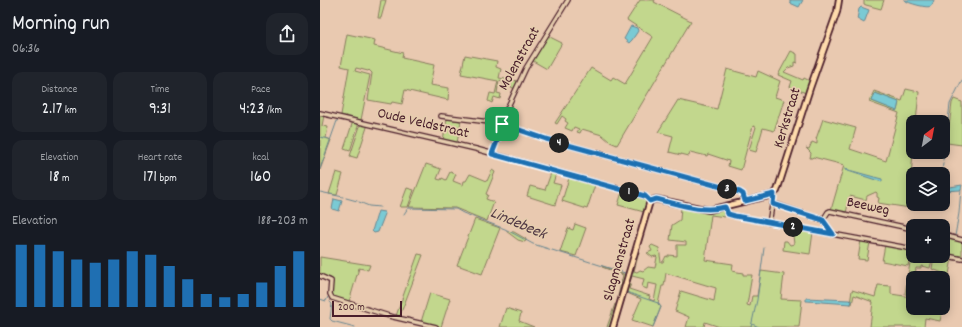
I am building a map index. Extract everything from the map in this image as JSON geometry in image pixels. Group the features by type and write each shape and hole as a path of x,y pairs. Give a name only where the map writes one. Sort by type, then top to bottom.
{"main road":[{"name":"Kerkstraat","path":"774,194 779,187 812,82 837,12 839,0"},
{"path":"725,207 774,194"},
{"name":"Oude Veldstraat","path":"650,201 656,199 704,209 725,207"},
{"name":"Slagmanstraat","path":"613,327 650,201"}],"street":[{"name":"Molenstraat","path":"492,154 502,128 502,123 526,68 568,0"},
{"name":"Oude Veldstraat","path":"320,113 461,145 645,196 650,201"},
{"path":"441,116 490,123 502,123 546,139 740,192 743,194 745,201"},
{"path":"769,223 774,194"},
{"path":"773,204 823,220 833,234"},
{"path":"725,207 730,215 906,248"},
{"name":"Beeweg","path":"823,220 830,211 906,227"},
{"path":"950,237 962,240"},
{"path":"950,256 962,259"},
{"path":"320,276 331,281 330,294 332,298 389,316 436,327"}],"green space":[{"path":"381,0 386,0 381,18 378,18"},
{"path":"640,0 655,0 654,2 691,21 617,145 610,142 602,135 582,129 580,133 577,132 579,129 574,127 572,131 565,128 568,123 562,116 557,124 555,123 591,68 611,80 613,77 625,84 653,37 627,20"},
{"path":"864,0 884,0 881,9 864,4"},
{"path":"347,34 375,40 374,46 403,53 402,58 434,65 430,85 449,88 448,100 405,90 402,104 392,102 391,104 368,100 372,73 369,70 356,68 355,71 370,75 361,120 341,115 349,68 341,66"},
{"path":"548,36 562,43 547,69 533,61"},
{"path":"791,51 797,54 797,63 794,62 794,66 788,68 784,72 803,80 804,78 810,81 806,93 790,87 792,81 778,75"},
{"path":"465,55 497,61 496,67 501,69 499,78 518,81 515,89 511,87 511,85 503,84 503,82 499,81 497,93 501,94 500,99 494,97 492,103 488,101 490,93 495,94 498,81 461,74"},
{"path":"727,69 756,77 758,71 780,81 775,97 784,100 774,131 763,128 756,152 749,150 756,127 753,126 741,170 728,166 729,161 708,154 707,156 690,152 689,156 669,152 673,136 658,132 678,100 717,109"},
{"path":"906,89 919,92 917,115 906,115 906,159 912,159 912,167 906,167 906,207 878,203 879,198 877,197 876,192 867,196 866,200 850,196 846,213 831,210 844,165 813,157 810,158 811,153 806,148 809,149 812,142 817,144 816,139 823,119 856,128 850,149 886,161 899,113 869,102 874,91 902,101","holes":["875,93 899,102 897,110 872,101"]},
{"path":"954,99 962,102 962,145 950,143 950,119"},
{"path":"320,114 324,115 322,126 328,127 326,138 331,140 320,170"},
{"path":"447,119 461,121 457,143 443,140"},
{"path":"353,121 359,123 350,151 344,149"},
{"path":"361,123 368,124 357,158 350,156"},
{"path":"426,164 441,169 437,179 441,180 442,178 446,180 450,172 456,174 453,181 463,185 464,181 466,181 470,174 487,181 492,170 495,172 486,194 488,195 486,199 494,202 487,221 455,208 409,207"},
{"path":"336,172 343,174 337,195 329,194"},
{"path":"551,173 556,174 553,183 561,185 555,205 527,196 530,186 545,190"},
{"path":"569,178 595,185 587,209 562,201"},
{"path":"407,188 414,190 408,207 400,207"},
{"path":"622,192 645,199 647,202 644,212 618,205"},
{"path":"681,207 708,212 724,210 725,217 711,215 705,260 733,264 732,271 743,273 743,275 752,275 747,305 750,306 752,296 757,296 761,271 784,274 781,299 802,300 799,327 720,327 705,322 704,327 686,327 689,317 675,311 681,291 714,301 716,288 666,273 664,286 662,286 658,304 661,307 653,327 632,320 641,299 625,292 627,284 631,284 629,289 650,296 649,299 654,301 657,285 648,283 647,289 642,287 644,279 632,276 630,282 628,281 636,251 639,252 634,271 637,272 640,270 643,271 648,267 655,268 657,257 652,257 647,253 652,251 650,247 652,245 659,248 661,262 663,262 666,256 668,257 668,255 677,256 677,245 686,245 686,242 670,240 672,225 680,220"},
{"path":"475,219 500,228 482,274 457,265"},
{"path":"575,224 586,228 576,256 560,252 568,228 573,230"},
{"path":"792,228 813,232 810,254 783,250 784,241 787,241 790,245 794,244"},
{"path":"506,231 514,232 526,239 525,242 518,240"},
{"path":"950,238 962,241 962,258 950,255"},
{"path":"861,240 870,242 867,260 858,259"},
{"path":"885,245 906,248 906,263 909,263 908,266 882,261"},
{"path":"418,254 423,255 399,318 396,316"},
{"path":"320,257 370,265 368,270 359,268 349,302 335,298 331,295 333,282 331,278 320,275"},
{"path":"950,258 952,258 950,271 938,271 932,269 933,263 950,263"},
{"path":"910,263 931,263 930,268 921,266 921,268 916,268 916,271 909,271"},
{"path":"602,266 626,275 619,297 623,275"},
{"path":"878,285 891,286 891,294 906,296 906,315 941,315 940,321 925,318 924,327 870,327 873,302 854,295 852,304 850,304 852,290 875,297"},
{"path":"430,293 450,299 441,327 421,322"},
{"path":"615,304 617,304 611,327 607,327"},
{"path":"506,308 521,313 519,321 534,327 500,327"}],"water":[{"path":"790,0 803,0 799,7 790,3"},
{"path":"904,0 934,0 931,6 926,7"},
{"path":"861,7 869,10 864,23 857,19 859,9"},
{"path":"631,26 637,28 638,31 629,43 624,39"},
{"path":"875,93 899,102 897,111 872,101"},
{"path":"845,170 882,179 882,182"},
{"path":"962,185 960,190 950,191 950,187"},
{"path":"334,199 342,201 339,211 332,209"},
{"path":"378,211 384,212 385,214 378,232 374,233 372,231"},
{"path":"806,298 852,301 851,304 806,301"}],"waterway":[{"path":"949,115 950,104 962,80"},
{"path":"320,169 338,118"},
{"path":"320,137 329,139"},
{"path":"943,163 943,167"},
{"path":"955,236 961,189"},
{"name":"Lindebeek","path":"320,192 343,197"},
{"name":"Lindebeek","path":"346,198 357,201"},
{"name":"Lindebeek","path":"359,202 369,206 380,207"},
{"name":"Lindebeek","path":"404,214 408,208 456,209 505,229 533,244 625,273 625,275"},
{"path":"751,327 757,300 764,248"},
{"name":"Lindebeek","path":"631,277 626,292 658,303 661,307 653,327"},
{"path":"320,299 326,301 328,297"},
{"path":"330,302 332,304 330,319 332,321 355,327"},
{"path":"752,324 759,327"}],"route":[{"path":"502,124 546,139 740,192 743,194 745,201 774,194 775,198 773,204 823,220 833,234 730,215 725,207 709,210 656,199 650,201 645,196 492,154 502,128 502,124"}]}
